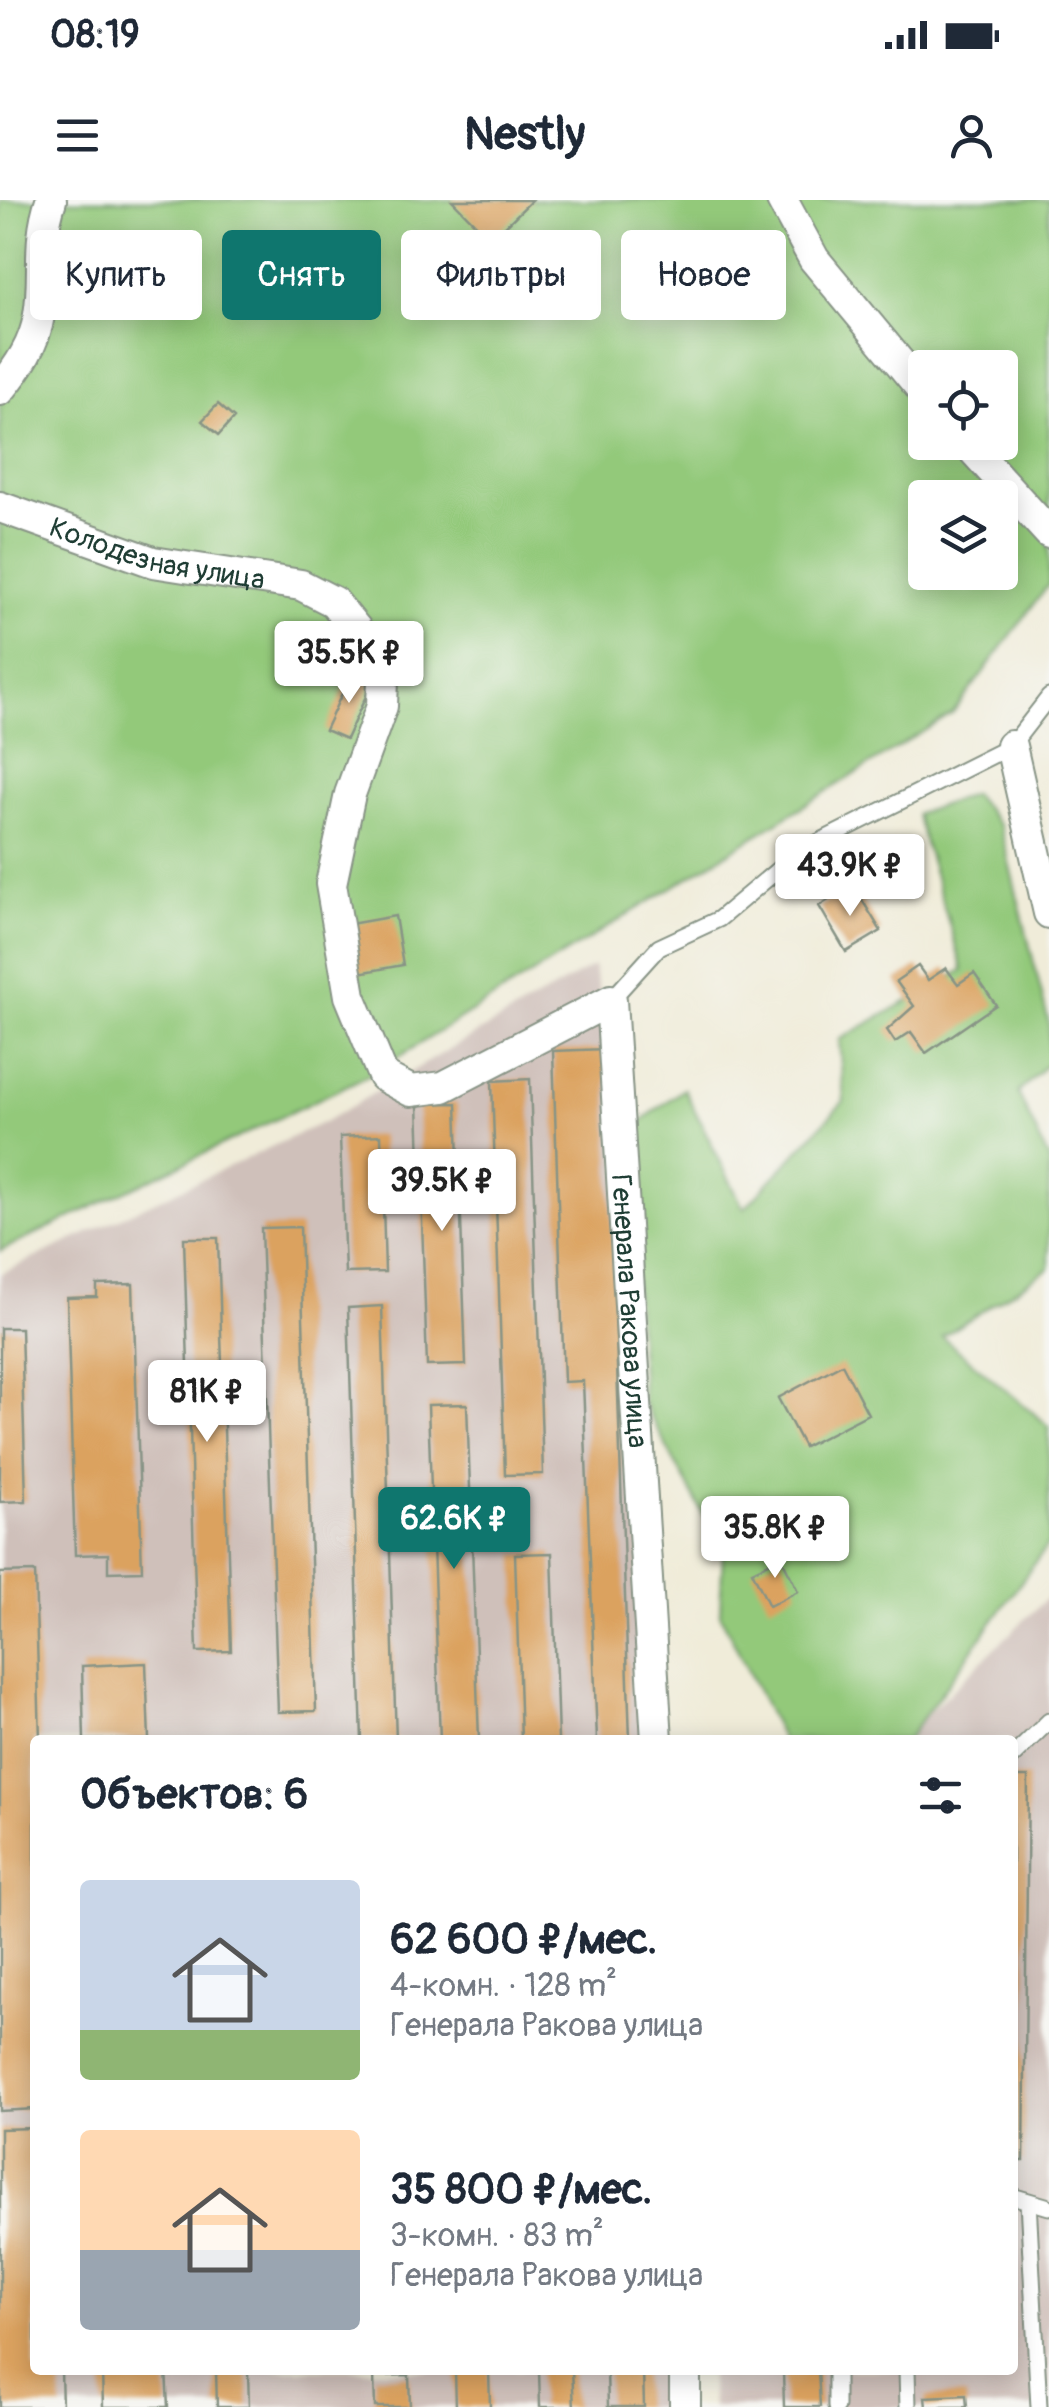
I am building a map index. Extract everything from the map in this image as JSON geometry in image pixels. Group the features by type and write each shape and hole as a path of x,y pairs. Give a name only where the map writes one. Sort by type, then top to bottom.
{"street":[{"path":"0,390 26,355 40,316 40,233 50,200"},
{"path":"782,200 814,259 908,372"},
{"path":"983,460 1049,532"},
{"name":"Колодезная улица","path":"0,508 154,562 301,585 334,602 376,652 383,678 382,706 350,794 331,884 350,996 384,1076 411,1091 443,1087 611,1000"},
{"path":"1012,746 1049,913"},
{"name":"Генерала Ракова улица","path":"611,1000 658,1735"},
{"path":"684,2375 685,2407"}],"lane":[{"path":"611,1000 660,946 719,919 799,852 1012,746 1049,697"},
{"path":"1018,1751 1049,1721"},
{"path":"1039,2407 1020,2198 1049,2207"},
{"path":"836,2375 836,2407"},
{"path":"907,2375 908,2407"}],"shaded area":[{"path":"593,966 610,1033 652,1735 30,1735 30,2375 674,2375 674,2407 0,2407 0,1274 326,1121"},
{"path":"1049,1596 1049,2407 712,2407 709,2375 1018,2375 1018,1735 905,1735"}],"green space":[{"path":"0,200 1049,200 1049,584 953,713 371,1074 0,1251"},
{"path":"973,794 1000,826 1049,1024 1049,1062 1018,1093 1049,1160 1049,1268 942,1337 1049,1426 1049,1543 911,1735 780,1735 720,1614 723,1551 643,1403 624,1134 684,1089 744,1209 844,1101 839,1040 963,970 916,814"}],"building":[{"path":"452,200 532,200 501,230 481,230"},
{"path":"218,404 234,418 219,435 202,421"},
{"path":"351,674 372,683 346,739 325,730"},
{"path":"853,885 881,931 846,952 819,906"},
{"path":"395,916 403,965 359,973 350,924"},
{"path":"918,966 928,980 946,968 958,984 974,973 996,1005 926,1053 911,1032 895,1042 887,1030 914,1006 896,981"},
{"path":"606,1049 630,1735 597,1735 583,1381 564,1382 553,1051"},
{"path":"530,1079 543,1474 505,1475 492,1081"},
{"path":"457,1103 466,1365 427,1366 418,1104"},
{"path":"381,1135 385,1272 345,1273 340,1137"},
{"path":"300,1227 316,1711 278,1712 261,1228"},
{"path":"184,1238 218,1238 231,1651 197,1652"},
{"path":"133,1284 142,1571 108,1572 108,1554 75,1555 67,1298 97,1297 97,1285"},
{"path":"382,1306 396,1735 362,1735 348,1308"},
{"path":"0,1328 21,1328 26,1501 0,1502"},
{"path":"842,1364 868,1414 804,1447 778,1398"},
{"path":"467,1404 479,1735 440,1735 428,1405"},
{"path":"552,1553 558,1735 521,1735 515,1554"},
{"path":"781,1557 798,1591 769,1606 752,1571"},
{"path":"35,1572 40,1735 30,1735 30,2109 0,2111 0,1573"},
{"path":"146,1663 149,1735 84,1735 82,1666"},
{"path":"1018,1777 1028,1777 1024,2161 1018,2161"},
{"path":"30,2128 30,2375 61,2375 62,2407 0,2407 0,2129"},
{"path":"102,2375 166,2375 168,2407 103,2407"},
{"path":"216,2375 248,2375 249,2407 217,2407"},
{"path":"409,2375 410,2407 375,2407 374,2376"},
{"path":"455,2375 489,2375 490,2407 456,2407"},
{"path":"539,2375 572,2375 574,2407 540,2407"},
{"path":"607,2375 643,2375 644,2407 608,2407"},
{"path":"783,2375 818,2375 820,2407 784,2407"},
{"path":"966,2395 967,2407 926,2407 925,2397"}]}
